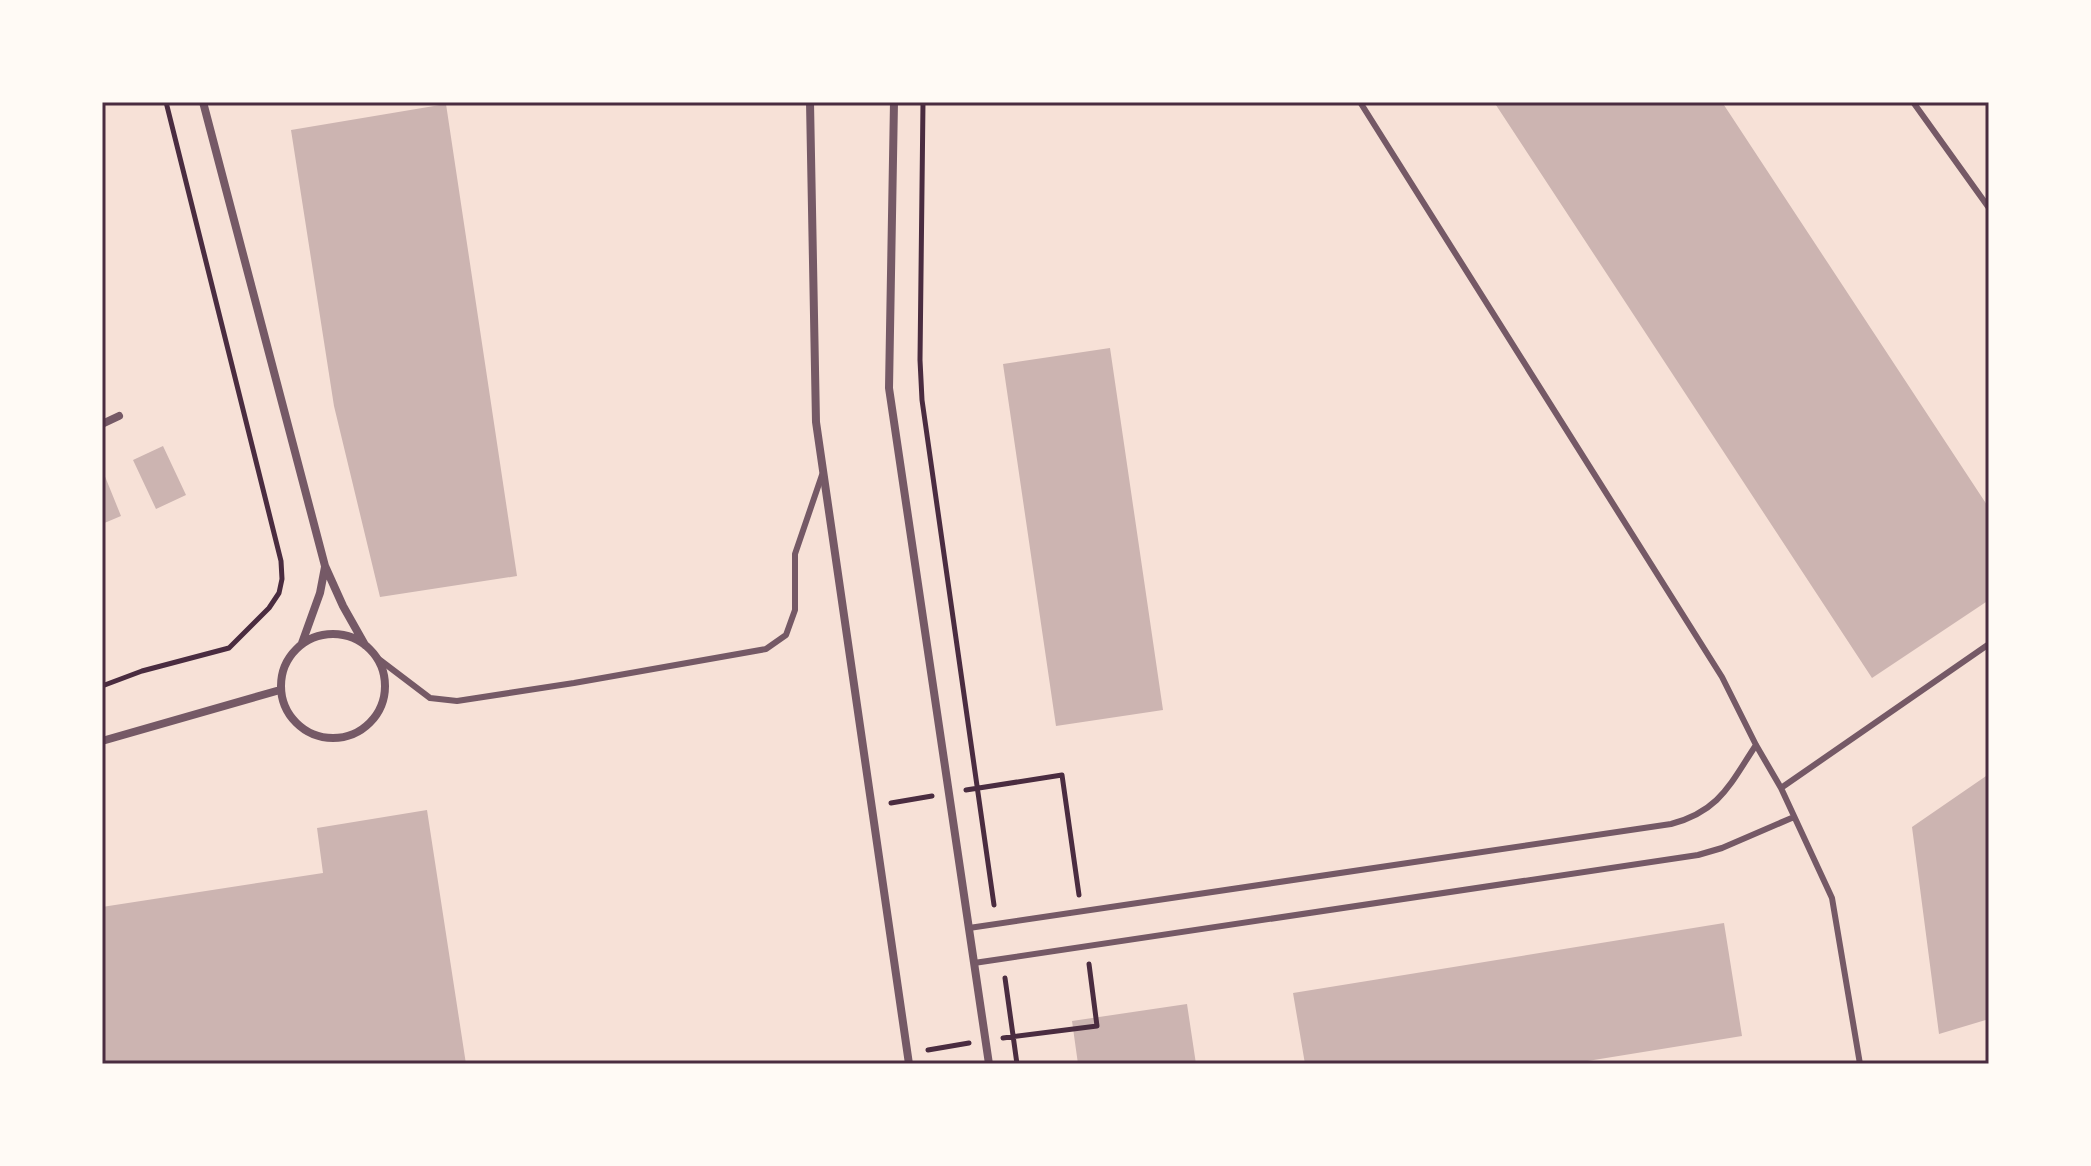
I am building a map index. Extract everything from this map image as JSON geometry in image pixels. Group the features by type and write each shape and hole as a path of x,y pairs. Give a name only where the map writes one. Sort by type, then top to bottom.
{"street":[{"path":"203,102 325,566 343,606 383,672 385,690 381,706 371,721 358,732 341,737 324,737 308,732 294,721 280,690 282,672 289,656 302,643 334,633 351,636 365,645"},
{"path":"810,102 816,422 909,1064"},
{"path":"894,102 889,388 989,1064"},
{"path":"102,424 119,416"},
{"path":"302,643 320,593 325,566"},
{"path":"102,741 280,690"}],"lane":[{"path":"1360,102 1722,677 1781,788 1832,898 1860,1064"},
{"path":"1913,102 1989,208"},
{"path":"376,657 430,698 457,701 766,649 786,635 795,610 795,554 823,471"},
{"path":"1781,788 1989,644"},
{"path":"969,928 1671,824 1702,813 1715,803 1756,745"},
{"path":"974,963 1698,855 1794,817"}],"path":[{"path":"102,686 142,671 229,648 269,608 279,593 282,579 281,561 166,102"},
{"path":"923,102 922,400 997,925"},
{"path":"1002,959 1017,1064"}],"building":[{"path":"1494,102 1722,102 1989,508 1989,600 1872,678"},
{"path":"446,104 517,576 380,597 334,406 291,130"},
{"path":"1110,348 1163,710 1056,726 1003,364"},
{"path":"163,446 186,495 156,509 133,460"},
{"path":"102,469 121,516 102,524"},
{"path":"1989,774 1989,1019 1939,1034 1912,827"},
{"path":"427,810 466,1064 102,1064 102,907 323,873 317,828"},
{"path":"1724,923 1742,1036 1569,1064 1305,1064 1293,993"},
{"path":"1187,1004 1196,1064 1078,1064 1072,1021"}]}
